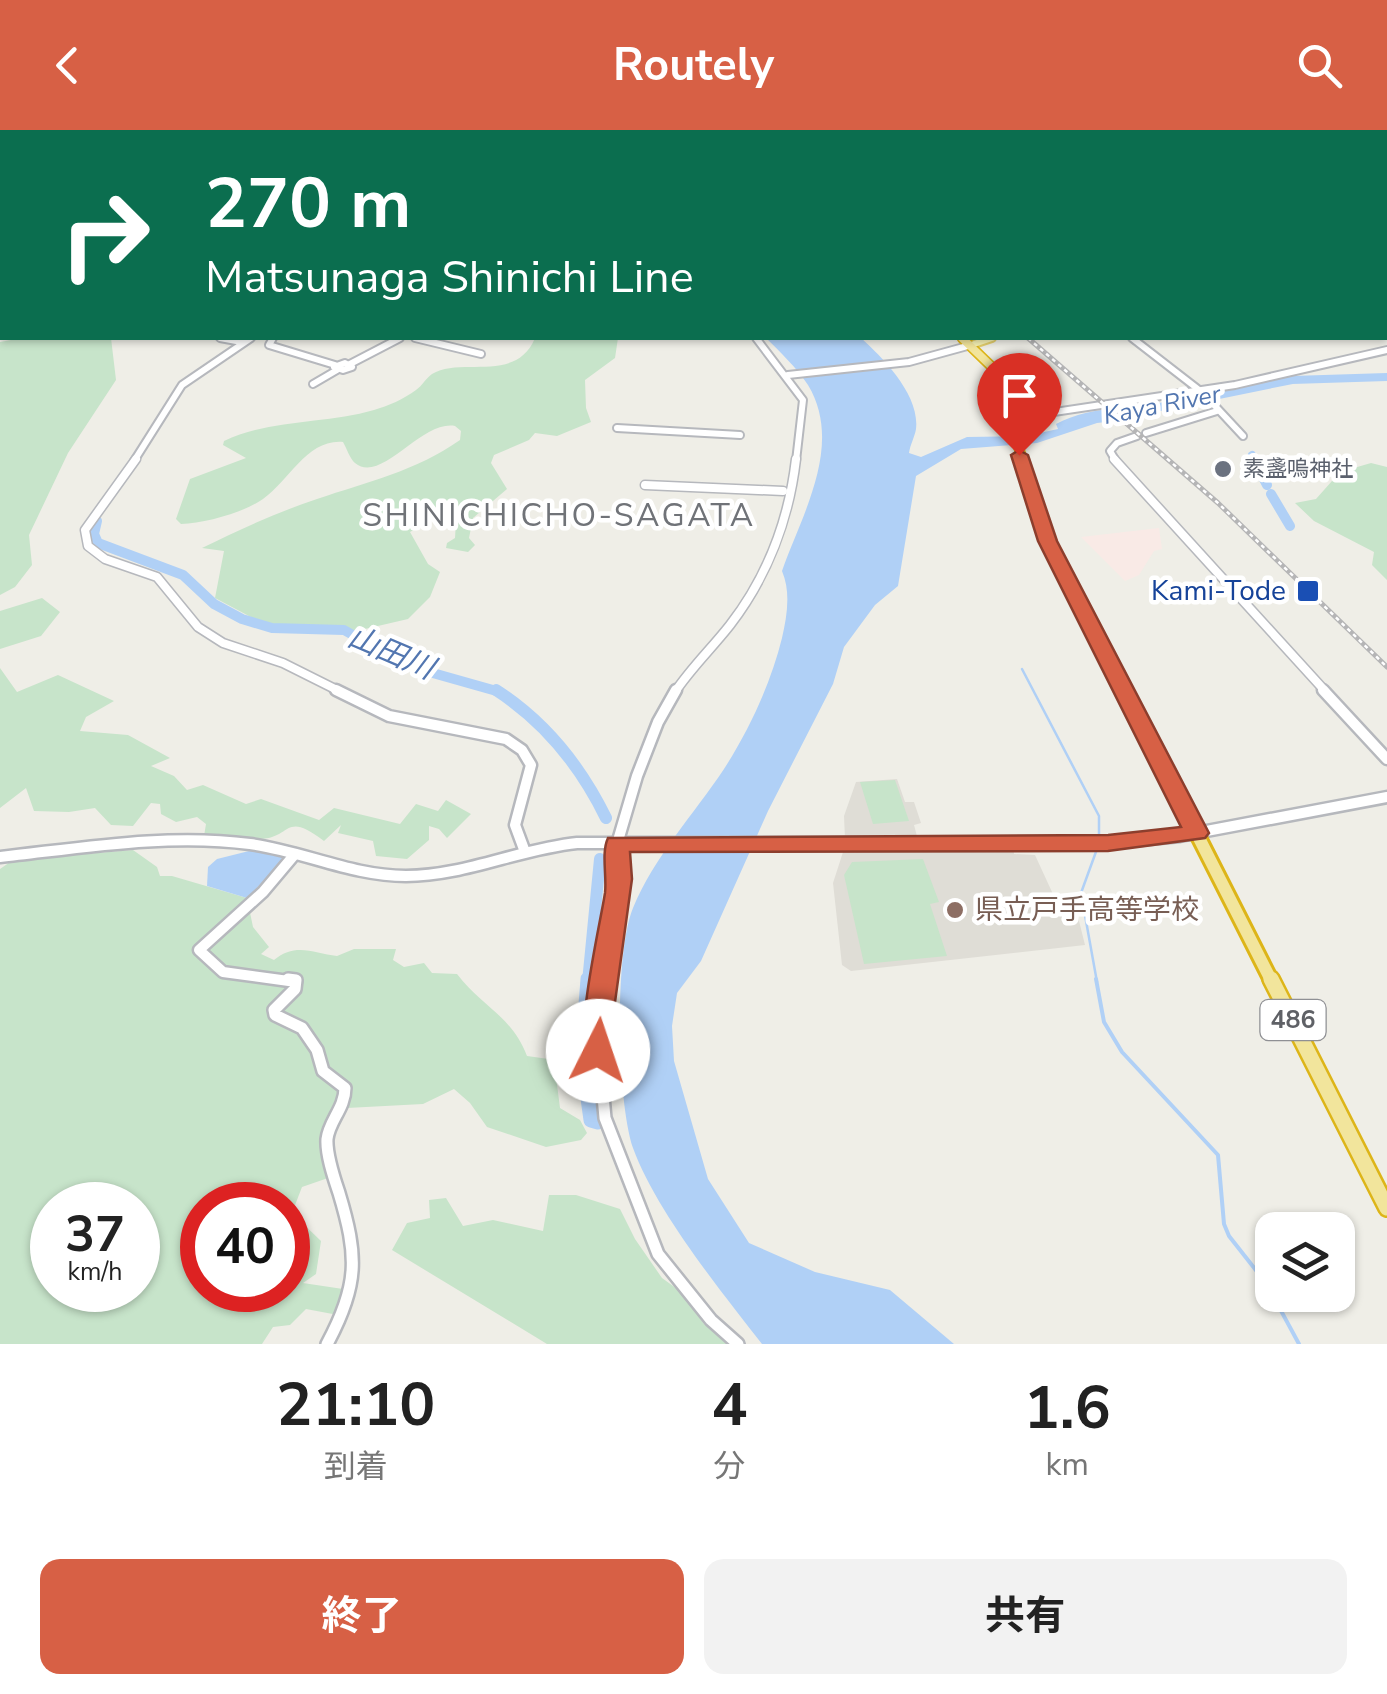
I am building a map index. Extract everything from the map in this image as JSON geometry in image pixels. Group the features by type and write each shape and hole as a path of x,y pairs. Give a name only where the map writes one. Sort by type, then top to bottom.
{"highway":[{"name":"486","path":"965,340 992,368 1048,541 1387,1208"}],"main road":[{"path":"971,345 986,340"}],"street":[{"path":"248,340 182,385 116,491 85,530 88,546 105,558 157,577 198,626 223,643 282,663 389,716 480,732 516,744 531,765 515,825 525,852"},
{"path":"272,340 269,346 349,369 350,364 396,340"},
{"path":"422,340 480,354"},
{"path":"738,1344 666,1269 605,1118 597,1031 623,844 658,722 677,688 732,622 758,582 783,529 791,500 804,413 800,391 758,340"},
{"path":"1135,340 1202,392 1242,436"},
{"path":"788,375 903,362 971,345"},
{"path":"1008,419 1202,392 1387,350"},
{"path":"313,384 336,368"},
{"path":"1217,411 1117,443 1110,451 1119,468 1387,759"},
{"path":"617,428 740,435"},
{"path":"644,484 783,491 794,481"},
{"path":"783,491 791,500"},
{"path":"0,857 215,840 402,876 459,872 559,844 1108,843 1196,833 1387,797"},
{"path":"295,854 263,892 199,950 223,972 296,980 294,989 274,1010 275,1015 302,1028 317,1050 322,1071 345,1088 345,1104 327,1137 335,1181 354,1244 353,1270 345,1306 327,1344"}],"shaded area":[{"path":"1159,528 1162,549 1154,551 1139,575 1125,581 1081,537"},
{"name":"県立戸手高等学校","path":"897,779 905,802 914,802 921,823 914,825 918,840 845,839 844,816 856,782"},
{"name":"県立戸手高等学校","path":"1013,846 1014,854 1035,855 1058,905 1075,905 1085,945 851,971 842,965 833,883 844,849"}],"green space":[{"path":"111,340 116,380 68,453 29,535 32,565 15,587 0,595 0,342"},
{"path":"534,340 618,340 615,358 585,380 591,422 557,436 535,433 529,440 494,455 491,463 507,489 473,518 469,538 475,545 468,552 446,548 455,538 456,522 429,521 410,532 428,564 440,572 430,597 408,619 352,632 264,624 215,598 224,551 202,548 288,510 426,460 460,440 461,431 455,426 429,432 377,466 355,463 343,442 330,443 309,454 255,504 201,522 181,524 176,519 190,479 246,458 223,445 224,441 260,429 379,408 406,396 444,369 502,365 526,352"},
{"path":"1371,463 1387,467 1387,580 1372,565 1374,552 1314,521 1295,503 1316,499 1340,472"},
{"path":"42,598 60,612 41,636 0,649 0,611"},
{"path":"0,668 17,692 58,675 114,701 86,717 80,731 128,735 170,758 151,766 174,776 187,790 203,785 246,804 261,799 319,820 334,808 400,824 416,804 438,811 446,800 471,814 447,838 439,829 429,826 429,840 407,859 376,856 373,841 338,833 341,825 324,841 295,826 270,838 204,836 206,824 197,817 176,822 161,814 160,804 151,803 133,826 111,825 95,808 34,811 26,788 0,808"},
{"path":"895,780 909,821 873,824 860,782"},
{"path":"133,850 157,867 160,876 247,898 253,927 269,947 261,954 274,960 297,950 337,956 354,949 396,949 393,960 404,967 424,963 432,973 457,974 505,1021 527,1056 563,1061 555,1069 560,1108 580,1120 587,1133 581,1140 546,1147 487,1127 454,1089 423,1104 347,1108 345,1099 330,1118 324,1136 328,1178 310,1184 180,1182 180,1312 303,1312 290,1325 273,1327 262,1344 0,1344 0,869 13,860"},
{"path":"923,859 939,902 930,904 947,956 864,964 844,875 852,862"},
{"path":"549,1195 576,1195 620,1209 662,1278 680,1291 704,1324 727,1344 547,1344 392,1250 407,1223 430,1218 429,1200 446,1198 463,1226 493,1220 543,1231"},
{"path":"310,1230 321,1241 316,1274 310,1278"},
{"path":"310,1284 343,1289 338,1315 310,1310"}],"water":[{"path":"768,340 863,340 889,367 912,403 916,429 909,453 921,457 967,437 1026,436 1058,429 1056,424 1094,411 1136,409 1160,416 1097,423 1037,443 961,449 916,476 898,586 875,605 844,647 833,684 768,811 701,961 677,993 672,1026 674,1061 708,1179 749,1243 815,1272 890,1290 954,1344 762,1344 657,1198 633,1148 628,1126 621,1064 620,992 633,908 663,853 712,786 750,722 777,655 785,621 787,596 782,571 816,479 822,431 818,408 794,366"},
{"path":"253,850 280,855 283,861 247,898 207,886 208,867 217,859"}],"waterway":[{"name":"Kaya River","path":"1135,412 1292,380 1387,377"},
{"path":"1252,455 1267,485"},
{"path":"1271,494 1290,526"},
{"name":"山田川","path":"97,521 94,534 98,543 183,575 214,604 242,619 272,628 344,630 408,666 498,691"},
{"path":"1022,669 1099,816 1099,839"},
{"name":"山田川","path":"498,691 560,746 606,818"},
{"path":"1097,849 1081,893 1097,982"},
{"name":"山田川","path":"588,982 600,859"},
{"name":"山田川","path":"588,979 582,1055 591,1120 598,1122"},
{"path":"1096,979 1104,1022 1122,1052 1218,1155 1224,1224 1229,1236 1266,1283 1299,1344"}],"railway":[{"path":"1030,340 1218,503 1387,667"}],"place":[{"name":"素盞嗚神社","path":"1223,469"},
{"name":"Kami-Tode","path":"1308,591"},
{"name":"県立戸手高等学校","path":"955,910"}],"district":[{"name":"SHINICHICHO-SAGATA","path":"559,515"}],"route":[{"path":"598,1051 597,1031 620,879 617,844 1108,843 1196,833 1048,541 1019,455"}]}
